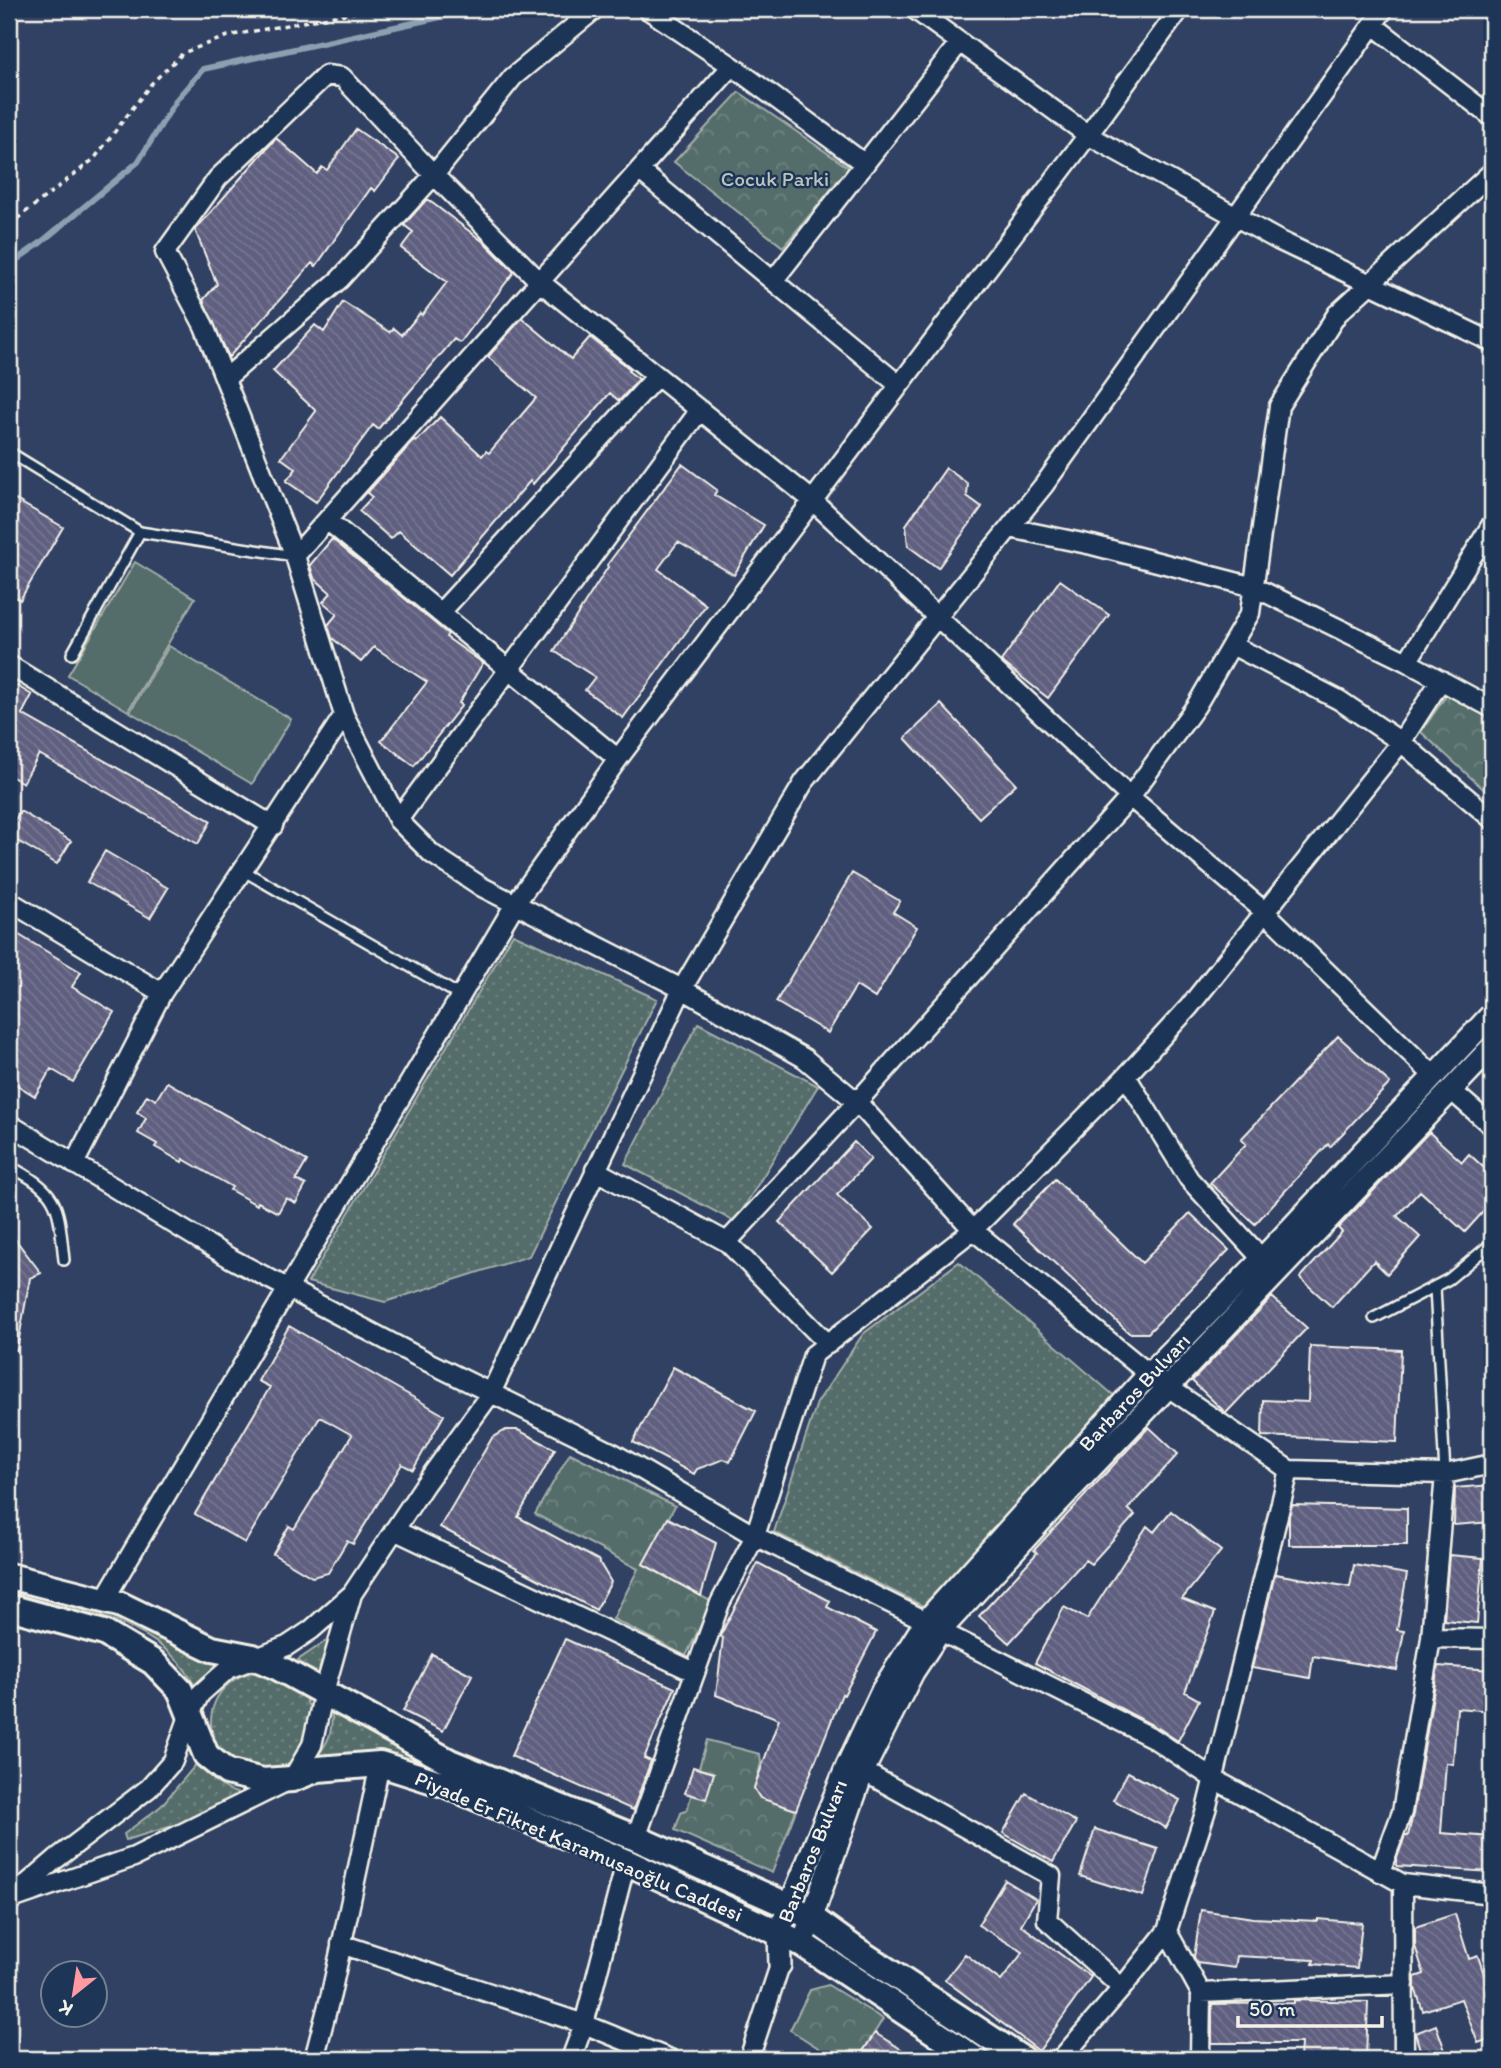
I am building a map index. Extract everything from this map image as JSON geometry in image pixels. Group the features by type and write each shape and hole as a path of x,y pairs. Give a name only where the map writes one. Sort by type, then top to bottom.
{"main road":[{"name":"Piyade Er Fikret Karamusaoğlu Caddesi","path":"9,1576 119,1604 212,1649 253,1657 324,1692 450,1762 636,1838 789,1906 812,1918 1022,2059"},
{"name":"Piyade Er Fikret Karamusaoğlu Caddesi","path":"9,1607 104,1633 153,1662 180,1690 206,1755 228,1772 263,1781 292,1779 318,1769 380,1764 446,1785 626,1862 779,1932 802,1944 975,2059"}],"street":[{"path":"225,379 341,279 433,175 513,77 595,9"},
{"path":"647,9 732,66 865,164"},
{"path":"914,9 1088,135 1235,218 1492,342"},
{"path":"104,1600 515,904 618,759 1180,9"},
{"path":"9,1899 56,1859 149,1788 173,1761 189,1716 201,1694 228,1669 295,1641 352,1594 491,1393 682,989 804,782 1044,485 1384,9"},
{"path":"1373,24 1492,117"},
{"path":"773,281 960,42"},
{"path":"295,556 732,66"},
{"path":"1434,1076 1265,912 1130,797 812,500 540,282 433,175 342,77 326,75 218,178 165,252 204,326 295,556 344,715 398,820 432,854 482,887 682,989 804,1058 857,1102 973,1230 1167,1388 1289,1469 1446,1474 1492,1464"},
{"path":"639,170 899,385"},
{"path":"727,1242 857,1102 1130,797 1196,706 1250,613 1279,407 1338,314 1492,172"},
{"path":"440,612 657,376"},
{"path":"398,820 700,410"},
{"path":"327,520 618,759"},
{"path":"1407,662 1492,524"},
{"path":"1010,528 1092,545 1254,587 1407,662 1492,708"},
{"path":"1232,645 1339,700 1401,742 1492,819"},
{"path":"9,665 273,826"},
{"path":"636,1838 720,1603 755,1536 813,1355 973,1230 1126,1076 1189,1007 1401,742 1441,680"},
{"path":"74,1164 162,993 344,715"},
{"path":"9,901 162,993"},
{"name":"Barbaros Bulvarı","path":"780,1965 779,1932 847,1766 883,1689 933,1626 1149,1374 1262,1259 1492,1014"},
{"name":"Barbaros Bulvarı","path":"780,1965 802,1944 863,1771 933,1626 1053,1508 1492,1047"},
{"path":"1126,1076 1189,1179 1262,1259"},
{"path":"1452,1091 1492,1126"},
{"path":"9,1124 230,1258 424,1360 613,1453 755,1536 1153,1738 1214,1779 1380,1872 1404,1884 1491,1898"},
{"path":"596,1170 727,1242 828,1344"},
{"path":"1060,2059 1167,1931 1206,1810 1289,1469"},
{"path":"1380,1872 1402,1812 1431,1638 1446,1474"},
{"path":"394,1530 694,1672"},
{"path":"9,1899 134,1857 292,1779 312,1745 352,1594"},
{"path":"1431,1638 1492,1639"},
{"path":"314,2059 380,1764"},
{"path":"863,1771 1051,1877 1047,1920 1122,1988"},
{"path":"571,2059 584,2024 626,1862"},
{"path":"1404,1884 1404,2059"},
{"path":"1167,1931 1201,1993 1200,2059"},
{"path":"341,1944 584,2024 670,2059"},
{"path":"749,2059 780,1965"},
{"path":"1201,1993 1404,1984"}],"lane":[{"path":"9,452 140,532 295,556"},
{"path":"72,654 140,532"},
{"path":"244,871 461,996"},
{"path":"9,1166 38,1182 52,1198 59,1213 64,1260"},
{"path":"1374,1318 1449,1279 1492,1243"},
{"path":"1434,1287 1446,1474"}],"path":[{"path":"9,225 94,159 151,84 183,53 228,36 372,9"}],"green space":[{"name":"Cocuk Parki","path":"739,92 849,168 783,247 674,162"},
{"path":"135,562 195,598 128,711 68,675"},
{"path":"169,646 291,719 252,784 130,712"},
{"path":"1448,693 1492,711 1492,797 1421,732"},
{"path":"513,934 657,999 529,1256 385,1302 308,1282"},
{"path":"698,1023 818,1086 735,1222 625,1164"},
{"path":"959,1262 1118,1399 923,1606 774,1532 817,1403 863,1334"},
{"path":"570,1453 675,1506 643,1564 712,1602 686,1656 613,1619 638,1569 535,1514"},
{"path":"9,1588 84,1602 226,1660 198,1694 185,1670 167,1650 144,1635 91,1613 9,1597"},
{"path":"339,1628 317,1678 298,1660 326,1641"},
{"path":"261,1672 280,1676 296,1687 307,1703 311,1722 307,1741 296,1757 280,1768 261,1772 242,1768 226,1757 215,1741 211,1722 215,1703 226,1687 242,1676"},
{"path":"332,1710 776,1913 417,1762 369,1754 314,1760 329,1737"},
{"path":"707,1740 760,1754 761,1763 754,1789 760,1798 796,1810 772,1873 675,1830 681,1813 687,1810"},
{"path":"198,1762 217,1782 242,1795 189,1821 126,1840 124,1834 161,1806"},
{"path":"828,1985 883,2019 858,2059 836,2059 790,2030 810,1990"}],"building":[{"path":"356,129 399,159 375,191 371,188 316,266 312,263 229,357 203,300 217,284 195,230 276,138 317,174 322,167 327,170"},
{"path":"427,199 485,243 514,272 460,343 454,339 378,429 373,425 316,502 286,481 296,469 281,458 316,411 273,371 315,325 324,332 343,302 390,332 394,328 402,335 420,313 422,315 447,282 401,248 413,232 404,225"},
{"path":"522,318 571,359 590,337 639,379 619,401 610,393 533,484 530,481 450,575 399,531 391,539 359,511 372,497 367,493 414,440 416,442 440,417 482,456 486,451 489,453 536,398 488,357"},
{"path":"682,464 717,490 714,495 764,525 734,575 678,542 658,569 706,605 623,718 585,690 595,677 554,651 607,565"},
{"path":"946,468 968,484 967,496 982,507 938,568 908,546 906,525"},
{"path":"9,496 63,527 20,600 9,593"},
{"path":"332,539 448,634 446,637 483,663 459,703 462,705 414,766 381,741 427,682 374,647 361,662 332,638 328,625 337,614 323,602 331,593 314,578 310,565"},
{"path":"1060,580 1109,615 1048,698 1001,661"},
{"path":"9,681 32,695 22,714 211,821 198,844 39,754 23,783 9,775"},
{"path":"941,704 1016,784 979,818 905,738"},
{"path":"20,811 71,841 57,864 9,836 9,830"},
{"path":"105,851 168,888 150,918 87,882"},
{"path":"852,873 900,901 893,912 917,927 875,998 856,986 828,1033 776,1002"},
{"path":"9,929 81,972 72,987 114,1012 73,1082 51,1069 35,1096 9,1080"},
{"path":"1338,1036 1390,1083 1330,1147 1328,1144 1255,1224 1210,1183 1246,1144 1241,1139"},
{"path":"167,1082 307,1161 296,1180 306,1185 296,1203 286,1198 278,1213 258,1202 257,1205 183,1159 182,1162 155,1147 157,1144 138,1133 146,1118 137,1112 147,1095 156,1100"},
{"path":"1429,1132 1462,1162 1469,1154 1492,1175 1492,1202 1465,1232 1420,1191 1397,1216 1420,1237 1387,1274 1374,1261 1332,1307 1300,1278 1342,1232 1338,1228"},
{"path":"854,1142 871,1159 837,1195 873,1229 832,1272 779,1222"},
{"path":"1055,1179 1142,1263 1190,1213 1229,1250 1148,1333 1129,1333 1013,1224"},
{"path":"9,1231 41,1273 30,1278 17,1350 9,1349"},
{"path":"1272,1297 1307,1328 1226,1413 1192,1381"},
{"path":"289,1326 444,1415 413,1470 402,1464 353,1544 347,1541 328,1573 312,1577 273,1554 289,1526 294,1529 352,1435 320,1417 245,1543 195,1514 270,1387 258,1381"},
{"path":"1310,1346 1401,1350 1397,1442 1262,1436 1263,1400 1308,1402"},
{"path":"673,1367 756,1411 730,1462 724,1459 697,1469 694,1474 633,1442"},
{"path":"1149,1427 1178,1454 1128,1509 1135,1515 1091,1564 1085,1560 1009,1643 979,1616 1037,1553 1034,1550"},
{"path":"506,1430 518,1430 555,1449 518,1517 598,1560 611,1582 596,1610 440,1527 492,1438"},
{"path":"1492,1485 1492,1522 1454,1525 1455,1488"},
{"path":"1292,1505 1407,1508 1407,1545 1289,1545 1289,1516"},
{"path":"1171,1511 1221,1551 1182,1599 1215,1612 1185,1692 1199,1700 1178,1741 1035,1663 1064,1607 1087,1619 1147,1526 1154,1532"},
{"path":"668,1518 716,1543 701,1596 643,1564"},
{"path":"1449,1555 1483,1558 1477,1623 1444,1620"},
{"path":"758,1563 830,1601 827,1607 876,1632 844,1695 842,1694 796,1810 760,1798 754,1788 779,1719 716,1695 723,1638 720,1636"},
{"path":"1354,1565 1407,1574 1397,1630 1404,1631 1397,1670 1313,1656 1310,1678 1252,1668 1275,1574 1350,1587"},
{"path":"565,1639 675,1688 644,1758 651,1761 633,1810 511,1756"},
{"path":"432,1654 472,1675 443,1731 403,1711"},
{"path":"1438,1666 1492,1670 1492,1711 1457,1708 1453,1764 1446,1763 1441,1833 1492,1837 1492,1872 1397,1866 1397,1858 1405,1836 1408,1836 1413,1814"},
{"path":"693,1767 714,1773 706,1799 685,1793"},
{"path":"1128,1772 1180,1800 1166,1828 1113,1800"},
{"path":"1026,1793 1076,1822 1053,1862 1003,1833"},
{"path":"1095,1829 1158,1849 1143,1896 1080,1876"},
{"path":"1005,1880 1036,1899 1021,1925 1091,1977 1039,2051 945,1980 965,1954 1001,1981 1023,1952 978,1925"},
{"path":"1201,1910 1253,1918 1362,1923 1357,1968 1313,1964 1314,1960 1237,1956 1235,1968 1197,1963 1194,1957"},
{"path":"1455,1914 1469,1959 1478,1956 1489,1990 1485,1991 1492,2011 1492,2038 1478,2043 1461,1999 1423,2011 1415,1988 1415,1977 1424,1974 1415,1946 1415,1927"},
{"path":"1294,2000 1368,2002 1366,2059 1300,2059 1301,2043 1212,2043 1212,2004 1294,2003"},
{"path":"1436,2025 1448,2059 1423,2059 1415,2033"},
{"path":"875,2033 917,2059 858,2059"}],"waterway":[{"path":"9,265 39,244 138,162 177,99 203,69 477,9"}]}
